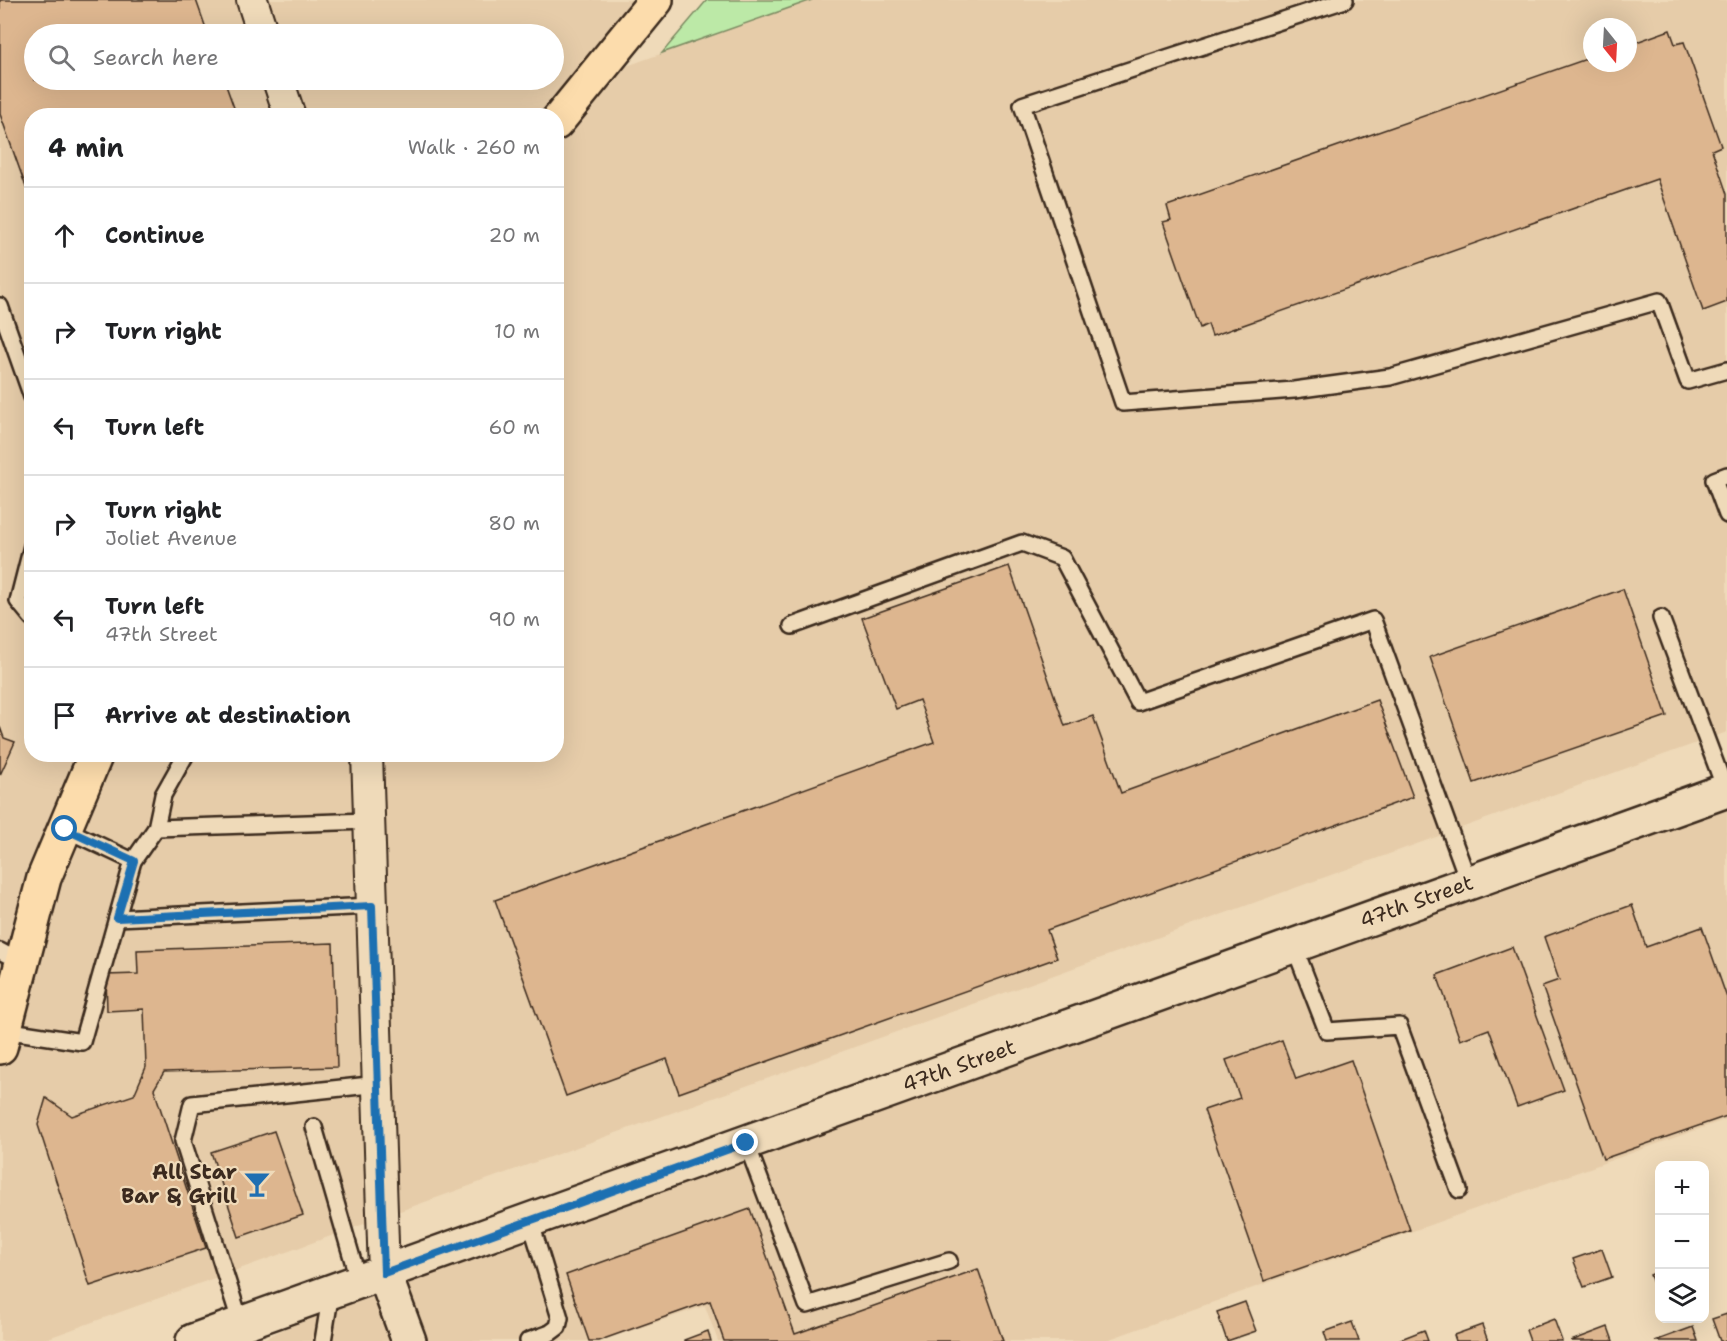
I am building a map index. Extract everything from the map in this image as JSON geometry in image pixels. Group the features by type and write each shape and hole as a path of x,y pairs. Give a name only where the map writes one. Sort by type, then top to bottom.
{"main road":[{"path":"564,113 656,0"},
{"path":"2,1039 11,957 93,762"},
{"name":"47th Street","path":"193,1341 1727,792"},
{"path":"358,1282 409,1341"}],"street":[{"path":"252,0 260,24"},
{"path":"281,90 287,108"},
{"path":"358,1282 379,1084 367,762"}],"lane":[{"path":"1345,0 1022,105 1123,403 1294,390 1390,377 1659,300 1688,381 1727,370"},
{"path":"0,306 24,374"},
{"path":"1727,475 1714,480 1727,515"},
{"path":"792,626 1022,543 1062,558 1138,702 1373,620 1469,883"},
{"path":"24,577 18,601 24,608"},
{"path":"1661,618 1727,792"},
{"path":"2,1039 82,1042 134,861 156,828 163,795 182,762"},
{"path":"156,828 369,821"},
{"path":"65,829 134,861"},
{"path":"117,918 372,906"},
{"path":"1294,946 1327,1030 1399,1026 1459,1190"},
{"path":"241,1324 183,1141 192,1104 379,1084"},
{"path":"314,1127 358,1282 323,1341"},
{"path":"746,1143 807,1305 949,1261"},
{"path":"528,1341 550,1334 558,1327 560,1318 530,1220"}],"shaded area":[{"path":"0,0 645,0 579,83 812,0 1727,0 1727,732 40,1341 0,1341"},
{"path":"1727,800 1727,1119 1104,1341 718,1341 705,1306 600,1341 416,1341 394,1276"},
{"path":"377,1285 397,1341 259,1341"}],"green space":[{"path":"707,0 812,0 662,53"}],"building":[{"path":"0,0 196,0 204,24 24,24 24,90 228,90 234,108 24,108 24,182 0,114"},
{"path":"1670,30 1675,44 1684,42 1721,146 1712,150 1727,194 1727,302 1703,311 1657,179 1212,336 1208,324 1200,328 1163,222 1171,220 1167,206 1583,60 1583,72 1637,72 1637,42"},
{"path":"1009,566 1065,726 1093,716 1121,793 1377,700 1413,797 1047,930 1057,958 679,1093 667,1059 566,1096 495,900 934,742 919,700 896,709 862,618"},
{"path":"1623,589 1667,716 1474,783 1430,657"},
{"path":"0,727 4,738 15,742 0,775"},
{"path":"1632,905 1646,947 1702,927 1727,998 1727,1116 1603,1159 1542,986 1559,980 1544,937"},
{"path":"333,943 337,1067 164,1072 154,1089 206,1248 90,1286 38,1125 46,1098 72,1116 134,1095 146,1067 144,1009 107,1011 106,975 138,974 137,950"},
{"path":"1512,947 1564,1090 1517,1107 1489,1029 1460,1040 1437,975"},
{"path":"1282,1040 1296,1079 1351,1060 1410,1230 1264,1281 1204,1110 1240,1098 1226,1060"},
{"name":"All Star Bar & Grill","path":"274,1131 303,1215 239,1237 211,1152"},
{"path":"750,1209 795,1334 978,1269 1003,1341 724,1341 710,1301 598,1341 589,1341 566,1275"},
{"path":"1602,1249 1612,1277 1584,1287 1573,1259"},
{"path":"1655,1273 1655,1288 1650,1275"},
{"path":"1245,1302 1256,1331 1227,1341 1217,1312"},
{"path":"1727,1314 1727,1341 1720,1341 1712,1319"},
{"path":"1554,1319 1562,1341 1530,1341 1526,1330"},
{"path":"1352,1322 1359,1341 1327,1341 1324,1332"},
{"path":"1482,1325 1488,1341 1456,1341 1454,1335"},
{"path":"1608,1327 1613,1341 1571,1341"},
{"path":"1693,1327 1698,1341 1655,1341"},
{"path":"1424,1330 1428,1341 1396,1341"},
{"path":"708,1331 711,1341 684,1341 684,1340"}],"place":[{"name":"All Star Bar & Grill","path":"257,1184"}],"route":[{"path":"65,829 134,861 117,918 372,906 384,1273 746,1143"}]}
